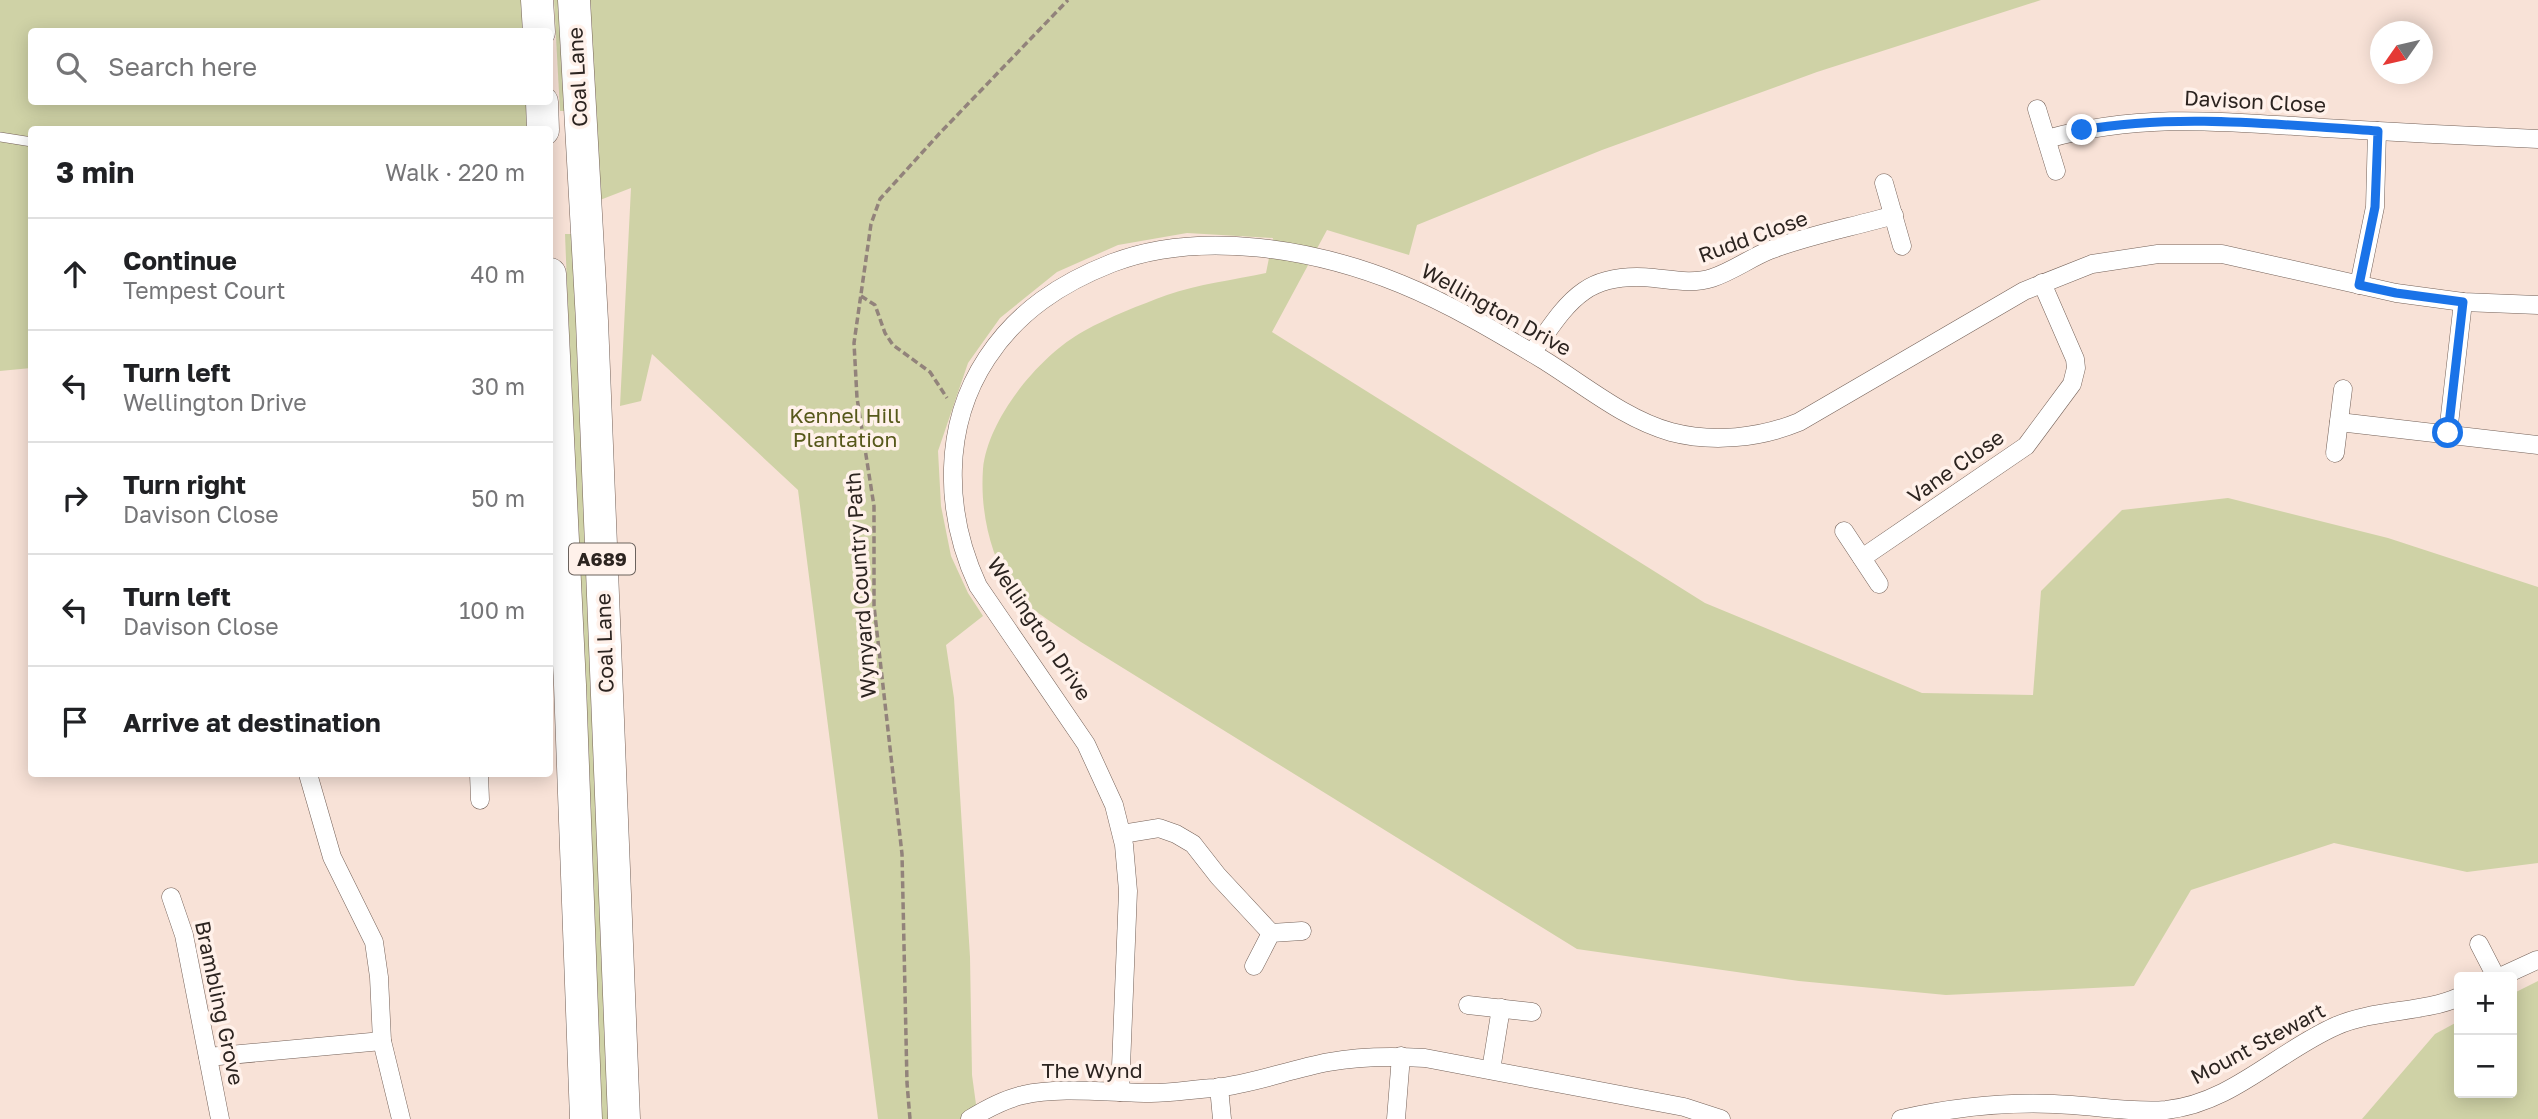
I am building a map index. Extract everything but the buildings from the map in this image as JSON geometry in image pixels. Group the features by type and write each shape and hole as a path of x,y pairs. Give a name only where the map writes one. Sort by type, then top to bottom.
{"highway":[{"name":"Coal Lane","path":"537,0 539,28"},
{"name":"Coal Lane","path":"574,0 592,321 624,1119"},
{"name":"Coal Lane","path":"542,105 543,126"},
{"name":"Coal Lane","path":"553,336 570,685 586,1119"}],"street":[{"path":"2037,109 2056,171"},
{"name":"Davison Close","path":"2047,139 2120,123 2193,120 2538,139"},
{"path":"2359,285 2375,207 2378,131"},
{"path":"1884,183 1902,246"},
{"name":"Rudd Close","path":"1532,353 1567,304 1593,285 1607,280 1638,277 1681,281 1712,278 1772,249 1894,215"},
{"name":"Wellington Drive","path":"1120,1092 1128,891 1122,834 1114,805 1087,744 978,586 967,563 955,516 952,472 961,414 976,375 1001,338 1022,316 1046,296 1085,274 1135,254 1196,245 1244,245 1344,266 1389,280 1448,306 1532,353 1628,414 1661,429 1698,437 1729,438 1761,434 1799,422 2042,283 2092,264 2171,254 2222,254 2396,293 2463,302 2538,305"},
{"name":"Vane Close","path":"1862,558 2025,446 2072,384 2075,359 2042,283"},
{"path":"2448,433 2463,302"},
{"path":"2335,453 2343,389"},
{"path":"2339,422 2538,445"},
{"path":"1844,531 1879,584"},
{"path":"309,777 332,857 374,942 379,977 382,1041 401,1119"},
{"path":"479,777 480,800"},
{"path":"1122,834 1159,828 1193,844 1270,933"},
{"name":"Brambling Grove","path":"171,897 184,935 220,1119"},
{"path":"1270,933 1302,931"},
{"path":"1254,967 1270,933"},
{"path":"2479,944 2495,972"},
{"path":"2509,972 2537,960"},
{"name":"Mount Stewart","path":"1902,1119 1931,1112 1951,1115 2001,1105 2052,1104 2165,1110 2202,1103 2239,1085 2277,1058 2339,1025 2392,1010 2435,1005 2454,999"},
{"path":"1468,1004 1532,1013"},
{"path":"1491,1070 1500,1008"},
{"path":"208,1057 382,1041"},
{"path":"1396,1119 1401,1056"},
{"name":"The Wynd","path":"970,1119 985,1109 1024,1094 1070,1091 1154,1093 1219,1087 1248,1083 1327,1062 1401,1056 1491,1070 1684,1107 1721,1119"},
{"path":"1219,1087 1222,1119"}],"lane":[{"path":"0,137 28,141"}],"path":[{"name":"Wynyard Country Path","path":"910,1119 902,854 874,606 874,506 856,384 854,343 871,224 880,200 939,134 1068,0"},
{"path":"861,296 875,305 885,333 893,345 930,372 950,403 961,414"}],"green space":[{"path":"0,0 526,0 527,28 28,28 28,105 528,105 529,126 28,126 28,368 0,371"},
{"path":"554,0 568,0 575,111 560,111"},
{"name":"Kennel Hill Plantation","path":"590,0 2041,0 1817,72 1602,150 1417,225 1409,255 1327,230 1272,332 1705,603 1922,693 2033,695 2041,591 2122,510 2228,498 2388,538 2538,587 2538,863 2467,872 2334,843 2191,890 2134,986 1946,995 1799,981 1577,949 1081,642 1025,603 1013,591 1005,577 988,533 983,501 983,469 995,429 1019,390 1034,372 1067,342 1125,312 1179,291 1266,273 1273,238 1187,233 1118,245 1057,272 1000,318 968,363 938,451 941,506 951,556 968,593 983,616 946,645 954,698 970,957 972,1075 978,1119 878,1119 798,490 652,354 641,401 620,406 631,188 600,200"},
{"path":"565,234 577,234 613,1119 600,1119"},
{"path":"2538,981 2538,1119 2362,1119 2435,1034 2454,1024 2454,1098 2517,1098 2517,992"}],"route":[{"path":"2082,130 2120,123 2193,120 2378,131 2375,207 2359,285 2463,302 2448,433"}]}
